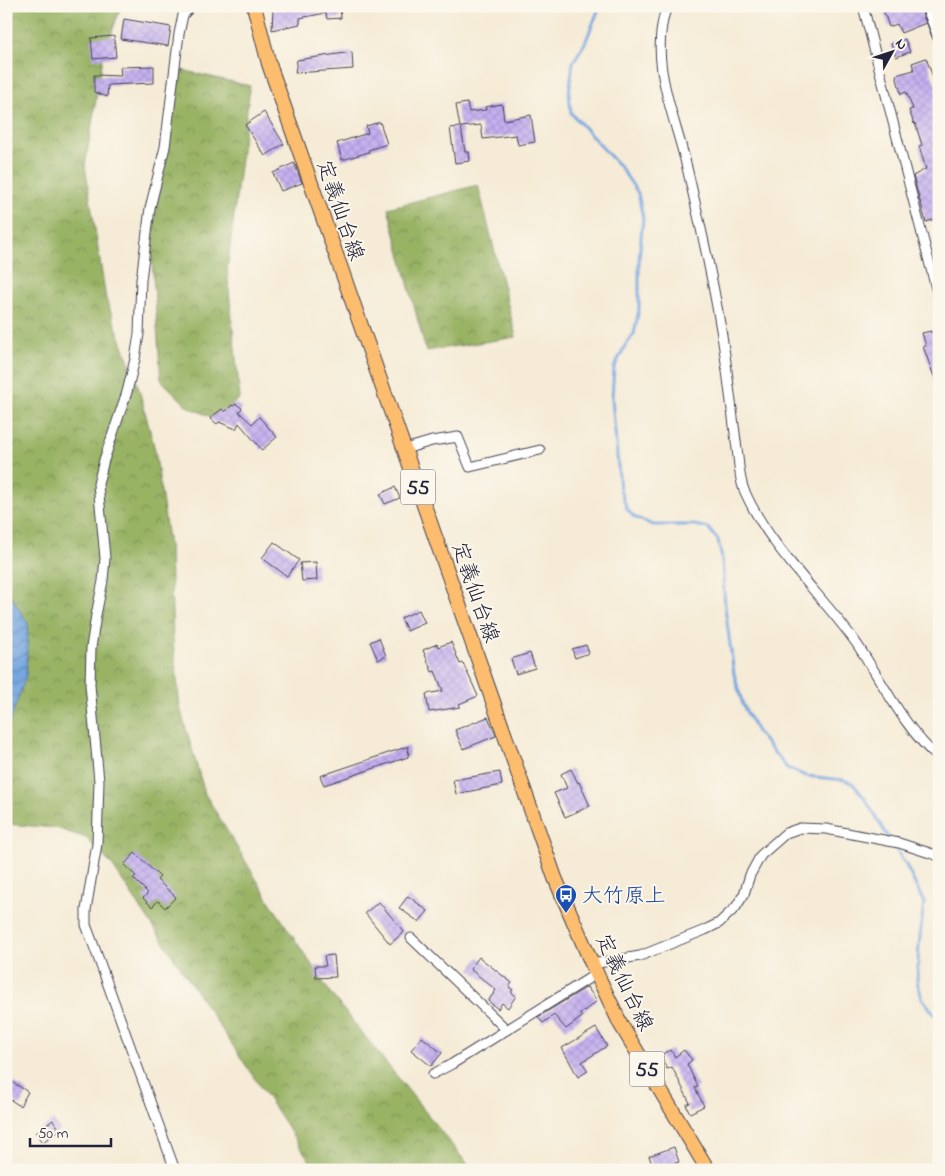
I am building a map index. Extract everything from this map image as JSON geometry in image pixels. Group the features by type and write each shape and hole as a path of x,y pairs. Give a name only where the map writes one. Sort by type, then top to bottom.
{"main road":[{"name":"定義仙台線","path":"254,6 269,64 555,878 594,969 621,1025 708,1170"}],"street":[{"path":"175,1170 86,925 86,910 97,844 99,781 90,685 92,648 105,558 98,484 127,392 135,359 139,334 141,280 150,208 165,147 183,15 191,6"},
{"path":"667,6 659,40 662,74 686,164 709,263 725,354 743,488 755,512 780,547 854,640 905,719 939,758"},
{"path":"863,6 939,300"},
{"path":"927,6 939,37"},
{"path":"405,449 432,441 458,437 470,467 540,450"},
{"path":"433,1074 507,1030 594,969 640,956 719,923 736,907 744,894 750,875 761,855 786,833 800,828 812,827 899,843 939,856"},
{"path":"412,938 507,1030"}],"green space":[{"path":"6,6 121,6 103,57 85,166 106,299 139,389 155,450 170,553 173,641 180,708 205,794 270,902 331,994 472,1170 316,1170 112,865 86,838 56,828 7,824 6,826"},
{"path":"177,69 250,86 227,270 240,398 215,419 187,406 161,380 151,247"},
{"path":"478,185 516,337 426,351 388,208"}],"water":[{"path":"6,588 28,623 26,676 6,733"}],"building":[{"path":"280,6 340,6 341,18 327,19 326,13 300,18 300,24 272,30 273,8"},
{"path":"899,6 919,6 926,23 901,33 897,24 889,27 884,12"},
{"path":"124,19 171,27 168,46 121,39"},
{"path":"114,36 116,57 93,59 91,38"},
{"path":"905,39 910,52 896,57 891,44"},
{"path":"352,52 353,69 295,73 297,60"},
{"path":"926,58 939,94 939,142 934,142 939,155 939,218 926,222 913,176 926,169 919,146 922,145 909,110 913,109 906,92 901,94 896,75 914,70 912,63"},
{"path":"154,66 154,83 108,85 107,97 94,92 94,75 121,76 120,67"},
{"path":"467,103 469,112 486,110 485,107 502,104 504,120 531,115 535,142 518,145 516,135 483,139 481,125 461,127 465,152 469,152 470,161 455,163 450,128 460,127 456,105"},
{"path":"264,112 284,144 265,156 245,125"},
{"path":"380,122 387,144 368,150 369,152 342,160 337,143 368,133 366,126"},
{"path":"294,163 302,183 281,191 273,173"},
{"path":"931,331 931,333 935,332 939,345 939,384 937,385 923,346 926,346 922,333"},
{"path":"236,404 242,408 239,412 252,424 259,417 277,437 262,450 239,423 236,429 219,422 217,424 210,418 222,409 225,412 232,405"},
{"path":"395,487 400,498 385,504 380,494"},
{"path":"274,542 299,560 287,576 262,558"},
{"path":"316,562 317,580 302,581 300,563"},
{"path":"419,610 425,623 407,631 401,618"},
{"path":"379,638 386,656 378,660 370,642"},
{"path":"451,642 460,664 463,663 478,696 459,704 460,707 429,712 426,694 443,691 435,671 432,672 423,650 437,644 438,647"},
{"path":"586,645 589,653 575,658 572,649"},
{"path":"530,653 535,668 516,674 511,659"},
{"path":"488,717 496,736 463,749 455,730"},
{"path":"409,746 408,757 324,785 320,776"},
{"path":"571,769 590,806 565,817 554,793 567,788 561,774"},
{"path":"500,772 502,785 456,794 453,780"},
{"path":"135,853 160,877 157,880 176,897 165,908 158,901 152,907 143,898 148,893 133,878 136,876 124,865"},
{"path":"408,896 428,911 419,922 399,908"},
{"path":"379,902 404,932 390,944 365,913"},
{"path":"334,955 336,977 316,978 315,966 326,966 324,956"},
{"path":"479,957 512,983 509,987 516,996 508,1008 502,1003 498,1009 488,1001 496,990 470,969"},
{"path":"587,987 597,1001 580,1014 582,1017 566,1029 554,1015 543,1023 538,1017"},
{"path":"596,1028 607,1046 582,1062 588,1071 578,1077 562,1048"},
{"path":"422,1037 442,1053 431,1066 411,1050"},
{"path":"671,1050 675,1057 684,1050 692,1060 687,1064 698,1087 695,1088 704,1106 690,1113 686,1105 690,1103 672,1067 667,1069 660,1055"},
{"path":"6,1078 28,1092 20,1106 6,1097"},
{"path":"53,1120 60,1130 43,1142 36,1133"},
{"path":"674,1147 679,1162 654,1170 649,1156"}],"waterway":[{"path":"600,6 585,43 573,62 569,94 571,113 621,168 638,193 643,218 639,259 639,309 634,334 625,346 614,368 612,398 620,489 627,509 634,517 653,525 695,525 708,528 718,540 722,559 725,607 734,674 743,705 757,732 787,768 806,776 844,780 853,784 864,797 889,839"},
{"path":"893,845 906,865 924,903 917,981 922,998 939,1020"}],"place":[{"name":"大竹原上","path":"566,914"}]}
